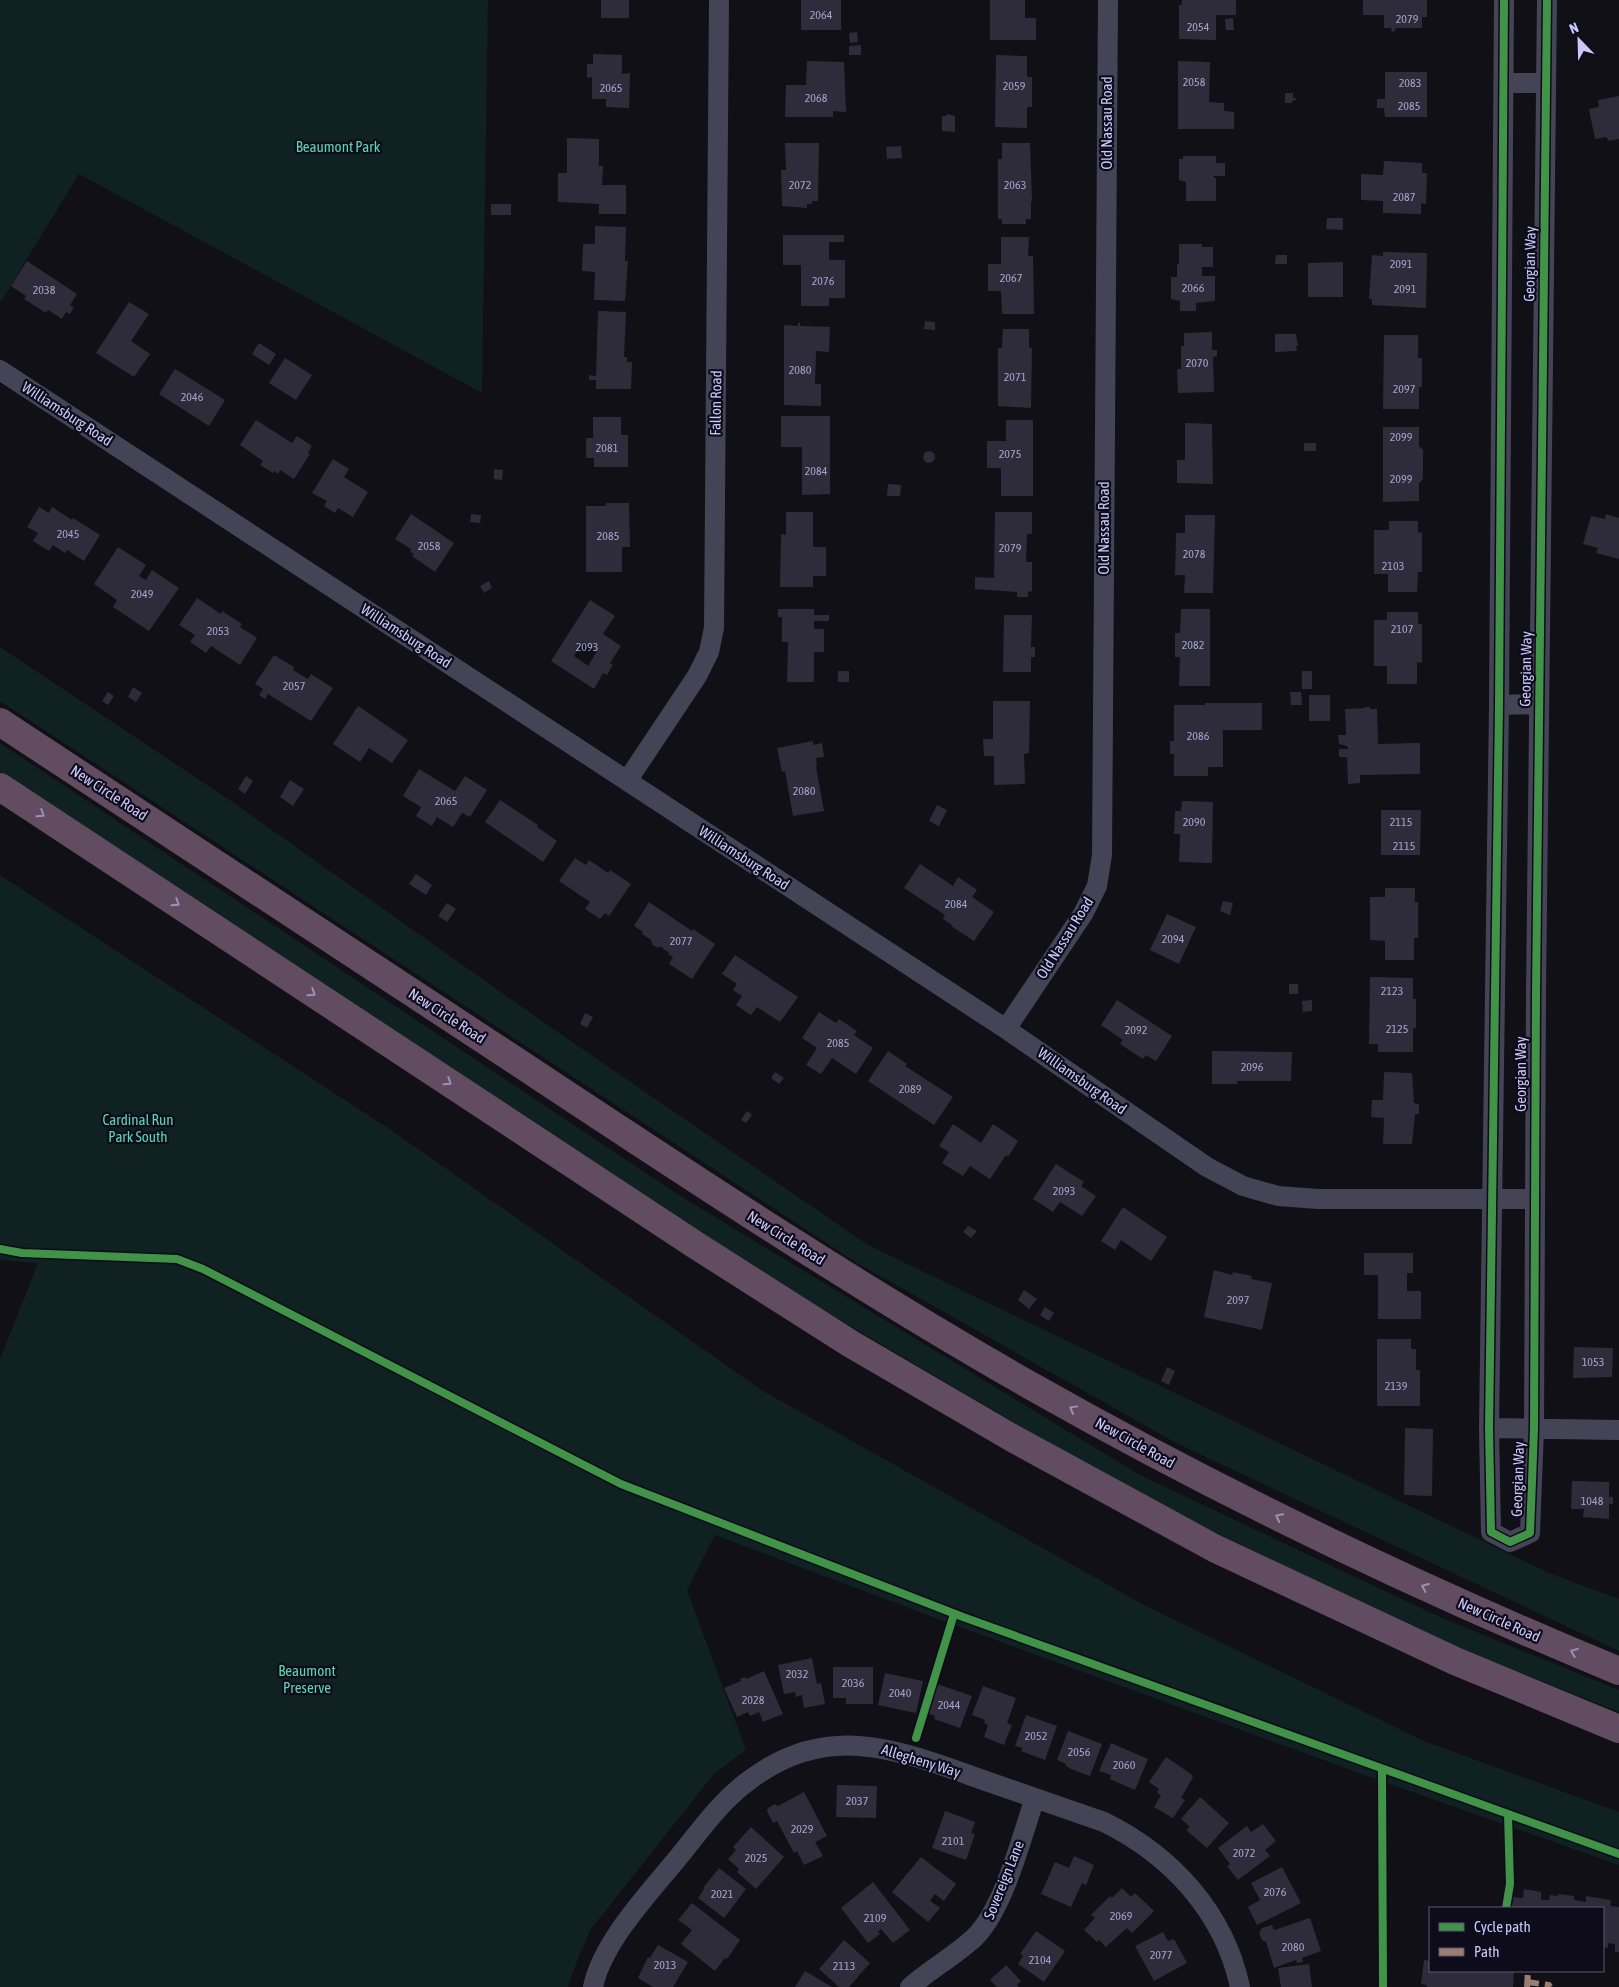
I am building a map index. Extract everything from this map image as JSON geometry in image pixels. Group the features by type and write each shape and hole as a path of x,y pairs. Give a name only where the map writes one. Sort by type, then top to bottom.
{"highway":[{"name":"New Circle Road","path":"0,722 741,1210 885,1300 1032,1386 1182,1469 1417,1584 1619,1671"},
{"path":"0,787 696,1246 851,1344 1005,1434 1214,1548 1455,1661 1619,1729"}],"street":[{"name":"Fallon Road","path":"627,781 696,676 709,652 714,628 719,0"},
{"name":"Old Nassau Road","path":"1006,1029 1083,914 1097,886 1102,855 1108,0"},
{"name":"Georgian Way","path":"1504,0 1499,705 1489,1428 1491,1532 1510,1542 1530,1533 1534,1429 1534,1199 1547,0"},
{"path":"1503,82 1545,83"},
{"name":"Williamsburg Road","path":"0,370 1006,1029 1207,1167 1243,1186 1278,1196 1318,1199 1534,1199"},
{"path":"1499,705 1539,704"},
{"path":"1489,1428 1619,1430"},
{"name":"Allegheny Way","path":"593,1987 602,1959 618,1934 722,1803 751,1778 790,1756 814,1748 853,1744 877,1747 916,1756 1104,1822 1125,1833 1180,1876 1195,1892 1211,1914 1234,1965 1240,1987"},
{"name":"Sovereign Lane","path":"910,1987 974,1938 986,1924 1008,1876 1034,1798"}],"green space":[{"name":"Beaumont Park","path":"0,0 488,0 482,393 79,174 0,303"},
{"path":"0,647 234,803 549,1026 868,1245 1549,1573 1619,1599 1619,1651 1178,1444 857,1263 0,701"},
{"path":"0,743 679,1195 1140,1475 1442,1618 1619,1690 1619,1712 1419,1632 1131,1491 777,1283 0,772"},
{"name":"Beaumont Preserve","path":"0,875 391,1130 763,1391 1146,1606 1424,1741 1619,1812 1619,1865 1370,1777 715,1535 687,1590 746,1750 714,1774 591,1929 568,1987 0,1987 0,1359 38,1263 0,1260"}],"building":[{"path":"601,0 629,0 629,18 601,18"},
{"path":"801,0 841,0 841,30 801,30"},
{"path":"990,0 1025,0 1025,18 1036,18 1036,40 990,40"},
{"path":"1182,0 1236,0 1236,15 1216,15 1216,40 1179,39 1179,5 1182,5"},
{"path":"1363,0 1427,0 1427,17 1422,17 1422,28 1395,28 1395,31 1392,32 1391,28 1384,28 1384,15 1363,15"},
{"path":"1233,18 1234,30 1226,30 1225,19"},
{"path":"857,32 858,42 850,43 849,33"},
{"path":"861,45 861,55 849,55 849,46"},
{"path":"593,54 622,55 622,74 630,73 629,108 606,107 606,99 592,99 592,77 587,78 587,64 593,64"},
{"path":"996,55 1027,56 1027,77 1032,77 1032,107 1027,107 1027,128 995,127"},
{"path":"807,61 844,62 846,112 833,111 833,117 785,117 786,85 806,85"},
{"path":"1178,61 1210,62 1209,102 1224,103 1224,111 1234,112 1234,129 1178,129"},
{"path":"1385,72 1427,72 1427,117 1385,117 1384,108 1377,108 1377,99 1385,99"},
{"path":"1285,93 1293,93 1293,98 1296,98 1296,100 1292,101 1292,103 1285,103"},
{"path":"1619,96 1619,139 1609,141 1606,137 1595,139 1589,109 1599,107 1598,100"},
{"path":"947,114 955,116 955,132 942,131 942,116 947,116"},
{"path":"567,138 599,139 599,166 603,166 602,185 626,185 626,214 599,214 599,204 558,202 558,173 567,173"},
{"path":"785,143 819,143 818,201 812,201 812,204 807,204 807,208 782,206 781,170 786,170"},
{"path":"1002,143 1030,143 1032,201 1031,219 1026,219 1026,224 1002,224 1002,219 998,219 998,159 1002,159"},
{"path":"901,146 902,158 887,159 886,147"},
{"path":"1183,156 1216,156 1216,163 1225,163 1225,176 1214,176 1216,178 1216,201 1186,201 1186,182 1179,180 1179,159 1183,159"},
{"path":"1384,161 1422,163 1422,173 1427,173 1426,204 1421,203 1421,214 1383,213 1383,201 1361,200 1361,174 1383,175"},
{"path":"491,204 511,204 511,215 491,215"},
{"path":"1327,218 1343,218 1343,230 1326,229"},
{"path":"595,226 626,227 625,261 628,261 625,301 594,300 595,272 582,271 583,244 595,244"},
{"path":"783,235 844,235 844,242 829,242 829,260 845,260 845,298 829,298 829,306 801,306 801,265 783,265"},
{"path":"1001,237 1029,237 1028,256 1033,256 1034,314 1002,314 1001,291 988,291 988,264 1001,264"},
{"path":"1179,244 1202,244 1202,247 1213,247 1213,267 1202,267 1202,276 1215,276 1215,301 1196,303 1196,311 1180,311 1180,301 1171,299 1171,277 1177,277"},
{"path":"1383,252 1427,253 1426,308 1372,305 1372,299 1369,299 1372,255 1383,256"},
{"path":"1276,255 1287,255 1287,264 1275,264"},
{"path":"27,261 77,294 70,305 74,308 70,314 66,312 62,319 48,310 46,313 24,299 26,296 11,286"},
{"path":"1343,262 1343,297 1308,297 1308,263"},
{"path":"129,302 149,314 131,341 150,354 134,377 96,353"},
{"path":"598,311 626,312 624,357 627,357 627,362 632,362 631,389 596,389 596,380 589,380 589,375 596,376"},
{"path":"925,321 935,322 935,330 924,329"},
{"path":"798,323 800,323 800,326 830,327 829,352 816,351 815,384 821,384 821,406 784,405 784,325 798,326"},
{"path":"1003,329 1029,329 1029,348 1032,348 1031,408 998,406 998,348 1002,348"},
{"path":"1212,332 1212,350 1217,350 1217,356 1213,357 1214,392 1178,393 1177,369 1181,369 1181,346 1184,346 1184,333"},
{"path":"1275,334 1296,334 1297,351 1275,352"},
{"path":"1384,335 1418,335 1418,358 1422,358 1422,387 1419,387 1419,409 1383,409"},
{"path":"259,343 276,354 269,365 252,354"},
{"path":"285,358 312,375 296,400 269,383"},
{"path":"175,369 225,400 209,426 159,394"},
{"path":"781,416 830,416 830,494 802,495 802,447 781,447"},
{"path":"593,417 621,417 621,435 628,435 628,467 594,467 594,458 586,458 586,438 593,438"},
{"path":"256,420 292,443 297,436 312,446 308,453 310,454 294,479 280,470 278,474 274,471 273,473 260,465 263,461 240,445"},
{"path":"1006,420 1033,420 1033,496 1001,496 1001,468 987,468 987,441 1006,441"},
{"path":"1185,423 1212,424 1213,484 1177,483 1177,460 1185,460"},
{"path":"1383,427 1419,427 1419,446 1423,450 1423,478 1419,482 1419,501 1383,502"},
{"path":"1304,443 1316,443 1316,451 1304,451"},
{"path":"929,451 935,457 929,463 923,457"},
{"path":"333,459 349,469 344,477 368,492 353,517 338,508 335,513 324,506 327,501 312,493"},
{"path":"494,469 503,470 502,480 494,479"},
{"path":"888,484 901,485 900,496 887,496"},
{"path":"606,503 629,503 630,547 622,547 622,572 586,572 586,506 606,506"},
{"path":"39,507 49,513 52,507 100,535 84,561 67,550 65,553 53,545 49,551 33,541 38,533 27,527"},
{"path":"786,512 813,512 813,547 826,547 826,576 813,576 813,587 780,587 781,534 786,535"},
{"path":"995,512 1032,512 1032,534 1027,534 1026,562 1032,562 1032,591 1028,592 1028,597 1017,597 1017,592 975,589 975,577 994,578"},
{"path":"411,514 454,543 435,572 412,556 414,554 410,552 411,549 395,539"},
{"path":"471,514 481,515 480,523 470,522"},
{"path":"1606,514 1619,518 1619,559 1596,553 1598,548 1583,544 1591,516 1605,519"},
{"path":"1185,515 1215,515 1213,593 1184,593 1185,575 1175,575 1176,533 1185,533"},
{"path":"1389,521 1418,521 1418,532 1422,533 1422,572 1418,572 1417,592 1388,592 1388,574 1374,574 1374,530 1389,530"},
{"path":"118,547 146,565 139,576 146,580 152,570 179,588 149,631 113,607 117,600 94,584"},
{"path":"489,581 492,588 484,593 480,586"},
{"path":"197,598 221,614 222,611 242,624 240,627 257,638 240,665 211,646 206,653 190,642 195,635 179,625"},
{"path":"590,600 615,616 603,634 621,646 610,663 613,665 607,675 603,673 594,689 551,661","holes":["583,642 597,651 588,666 574,656"]},
{"path":"778,609 814,609 814,615 829,615 829,621 814,621 814,629 824,629 824,652 814,652 814,682 787,682 788,642 782,642 782,617 778,617"},
{"path":"1181,609 1210,609 1210,686 1179,686 1180,657 1175,657 1175,633 1180,633"},
{"path":"1387,612 1418,612 1418,624 1422,624 1422,663 1417,662 1417,684 1387,684 1387,666 1374,666 1374,620 1387,620"},
{"path":"1004,615 1032,615 1031,647 1035,647 1035,657 1031,657 1031,672 1003,672"},
{"path":"274,655 294,667 293,670 308,679 311,674 333,688 311,721 268,694 265,699 259,695 263,689 255,684"},
{"path":"838,671 849,671 849,682 838,682"},
{"path":"1302,671 1312,671 1312,689 1302,689"},
{"path":"133,687 142,693 136,702 128,697"},
{"path":"108,692 114,696 108,705 102,701"},
{"path":"1290,692 1301,692 1302,705 1291,705"},
{"path":"1309,695 1330,695 1330,721 1309,721"},
{"path":"993,701 1030,701 1029,753 1024,754 1025,784 994,785 994,756 984,756 983,739 993,739"},
{"path":"1205,703 1262,703 1262,730 1223,730 1223,767 1208,767 1208,776 1174,776 1174,754 1170,754 1170,741 1174,741 1174,705 1205,705"},
{"path":"358,706 408,740 392,763 369,748 360,762 333,744"},
{"path":"1365,707 1377,709 1378,744 1420,743 1420,774 1360,775 1360,783 1348,784 1347,757 1339,757 1339,749 1348,749 1347,746 1339,744 1338,735 1346,735 1345,709"},
{"path":"813,741 813,745 822,743 824,757 816,758 816,767 824,811 793,816 785,771 782,772 777,748"},
{"path":"419,769 455,791 465,776 487,790 470,817 462,813 453,827 437,817 432,826 416,816 421,807 403,796"},
{"path":"246,776 253,781 245,794 238,789"},
{"path":"290,780 304,789 293,806 280,797"},
{"path":"500,800 538,825 537,827 557,841 543,862 485,822"},
{"path":"1182,801 1213,802 1212,863 1179,862 1180,834 1174,834 1175,811 1181,811"},
{"path":"937,805 947,810 939,826 929,821"},
{"path":"1381,810 1421,810 1420,855 1381,855"},
{"path":"575,858 586,865 589,860 608,873 610,870 631,884 609,916 605,913 600,919 585,909 590,902 559,881"},
{"path":"920,864 953,886 958,877 977,890 972,897 994,912 974,941 943,919 945,915 904,888"},
{"path":"416,874 432,885 426,895 409,884"},
{"path":"1385,888 1415,888 1415,902 1418,902 1418,938 1414,938 1414,960 1385,960 1385,941 1370,940 1370,897 1385,897"},
{"path":"1223,901 1233,903 1230,915 1220,911"},
{"path":"649,902 715,944 692,979 669,964 673,957 660,946 658,948 653,945 651,940 642,934 643,932 634,926"},
{"path":"447,903 456,909 447,922 438,916"},
{"path":"1167,914 1196,927 1179,964 1150,950"},
{"path":"735,955 798,997 780,1022 757,1007 751,1015 736,1005 742,996 733,990 737,984 722,974"},
{"path":"1370,977 1413,978 1413,999 1416,999 1416,1028 1413,1028 1413,1052 1378,1052 1378,1044 1369,1044"},
{"path":"1289,984 1298,984 1298,994 1289,994"},
{"path":"1117,1000 1172,1036 1156,1061 1146,1055 1143,1059 1120,1044 1123,1040 1101,1025"},
{"path":"1312,1000 1312,1011 1303,1012 1302,1001"},
{"path":"819,1012 836,1023 839,1019 857,1031 854,1035 873,1048 856,1074 832,1058 821,1074 806,1065 817,1048 802,1038"},
{"path":"585,1013 593,1017 587,1028 580,1024"},
{"path":"888,1051 907,1064 905,1066 953,1097 934,1125 868,1081"},
{"path":"1212,1051 1292,1052 1291,1081 1237,1081 1238,1084 1212,1084"},
{"path":"775,1072 784,1078 779,1084 771,1078"},
{"path":"1384,1072 1412,1073 1414,1103 1419,1104 1419,1114 1415,1114 1412,1144 1383,1144 1384,1118 1371,1117 1372,1100 1383,1100"},
{"path":"747,1111 752,1115 746,1123 741,1120"},
{"path":"953,1124 981,1143 993,1124 1018,1141 990,1179 970,1166 963,1176 942,1163 949,1152 939,1146"},
{"path":"1056,1164 1084,1182 1081,1186 1096,1196 1082,1216 1060,1202 1053,1212 1033,1199"},
{"path":"1123,1207 1167,1237 1151,1261 1121,1240 1115,1250 1101,1241"},
{"path":"968,1226 977,1231 971,1238 963,1232"},
{"path":"1364,1253 1413,1253 1413,1273 1407,1273 1407,1291 1421,1291 1421,1319 1378,1319 1378,1275 1364,1275"},
{"path":"1214,1270 1232,1275 1233,1272 1252,1276 1251,1279 1272,1283 1262,1330 1204,1317"},
{"path":"1024,1290 1037,1299 1029,1309 1018,1300"},
{"path":"1045,1307 1054,1313 1049,1321 1040,1315"},
{"path":"1377,1339 1411,1339 1411,1349 1416,1349 1416,1370 1420,1370 1420,1406 1377,1406"},
{"path":"1574,1347 1613,1348 1612,1377 1573,1378"},
{"path":"1167,1367 1175,1371 1169,1385 1161,1381"},
{"path":"1405,1428 1433,1429 1432,1496 1404,1495"},
{"path":"1572,1481 1609,1482 1609,1497 1613,1497 1613,1504 1609,1504 1609,1519 1583,1517 1584,1509 1571,1509"},
{"path":"812,1658 817,1684 821,1683 825,1704 804,1708 802,1695 796,1697 795,1692 784,1694 778,1665"},
{"path":"833,1667 873,1667 873,1704 846,1704 846,1698 833,1698"},
{"path":"764,1671 783,1714 763,1722 759,1712 750,1716 748,1712 737,1717 724,1688 741,1681 740,1679 745,1677 746,1679"},
{"path":"885,1673 923,1681 916,1713 878,1705"},
{"path":"937,1684 972,1696 960,1728 934,1719 935,1716 927,1713"},
{"path":"983,1686 1016,1698 1007,1723 1012,1725 1004,1745 984,1737 988,1725 984,1723 985,1720 972,1715"},
{"path":"1026,1715 1057,1726 1045,1760 1021,1751 1023,1748 1015,1746"},
{"path":"1068,1731 1102,1744 1090,1776 1071,1769 1066,1764 1057,1760"},
{"path":"1111,1743 1148,1759 1135,1790 1110,1779 1111,1775 1099,1771"},
{"path":"1166,1757 1193,1777 1181,1798 1185,1800 1173,1818 1154,1807 1161,1795 1157,1793 1159,1789 1149,1782"},
{"path":"837,1785 877,1786 876,1818 836,1817"},
{"path":"804,1792 827,1836 815,1842 823,1856 804,1865 797,1851 794,1853 777,1821 773,1823 767,1811 768,1808 775,1804 778,1806"},
{"path":"1200,1797 1229,1823 1207,1848 1186,1830 1190,1827 1181,1819"},
{"path":"945,1811 975,1822 971,1833 975,1834 966,1860 932,1848"},
{"path":"1263,1824 1276,1841 1265,1850 1270,1856 1238,1880 1227,1866 1230,1864 1218,1848 1247,1826 1251,1832"},
{"path":"751,1827 784,1857 756,1889 737,1872 739,1869 728,1859 736,1850 733,1847"},
{"path":"1074,1856 1094,1865 1086,1885 1082,1883 1071,1907 1041,1894 1055,1862 1069,1868"},
{"path":"921,1857 956,1884 944,1901 935,1894 930,1901 940,1908 928,1922 892,1892"},
{"path":"1282,1867 1301,1903 1257,1925 1248,1907 1260,1900 1251,1883"},
{"path":"719,1868 746,1889 724,1918 698,1898 703,1888"},
{"path":"873,1882 910,1930 893,1943 881,1929 878,1932 880,1934 868,1943 841,1908"},
{"path":"1122,1888 1131,1897 1135,1893 1154,1911 1132,1933 1127,1928 1106,1947 1099,1940 1097,1942 1084,1930 1095,1918 1091,1915 1110,1896 1112,1898"},
{"path":"1524,1889 1541,1892 1541,1900 1549,1900 1550,1895 1558,1896 1558,1894 1574,1896 1574,1900 1586,1902 1586,1896 1611,1900 1610,1906 1619,1907 1619,1952 1615,1952 1615,1944 1608,1943 1608,1948 1604,1947 1604,1907 1511,1907 1512,1897 1523,1898"},
{"path":"692,1903 740,1940 727,1959 725,1958 715,1971 681,1944 692,1930 678,1920"},
{"path":"1310,1918 1321,1951 1302,1958 1303,1962 1297,1963 1296,1960 1274,1968 1266,1942 1262,1940 1259,1933 1262,1928 1272,1925 1274,1930"},
{"path":"1036,1931 1065,1951 1044,1982 1018,1964 1023,1956 1020,1954"},
{"path":"1163,1932 1168,1941 1174,1939 1187,1963 1154,1981 1135,1946"},
{"path":"844,1940 870,1963 849,1987 839,1987 819,1969"},
{"path":"658,1945 688,1962 673,1987 653,1987 638,1978 648,1957 650,1958"},
{"path":"1424,1960 1429,1961 1429,1972 1514,1972 1513,1987 1427,1987 1427,1985 1421,1984"},
{"path":"1309,1964 1312,1987 1281,1987 1278,1968"},
{"path":"1006,1965 1021,1981 1017,1985 1019,1987 997,1987 990,1980"},
{"path":"805,1971 832,1987 795,1987"}],"marked path":[{"path":"1527,1987 1528,1972"},
{"path":"1527,1982 1549,1985 1550,1987"}],"cycle path":[{"path":"1504,0 1499,705 1489,1428 1491,1532 1510,1542 1530,1533 1534,1429 1536,994 1547,0"},
{"path":"0,1249 22,1253 177,1259 203,1269 621,1484 963,1617 1619,1854"},
{"path":"916,1738 954,1614"},
{"path":"1382,1769 1383,1987"},
{"path":"1506,1907 1510,1884 1508,1814"}],"park label":[{"name":"Cardinal Run Park South","path":"138,1128"}]}
